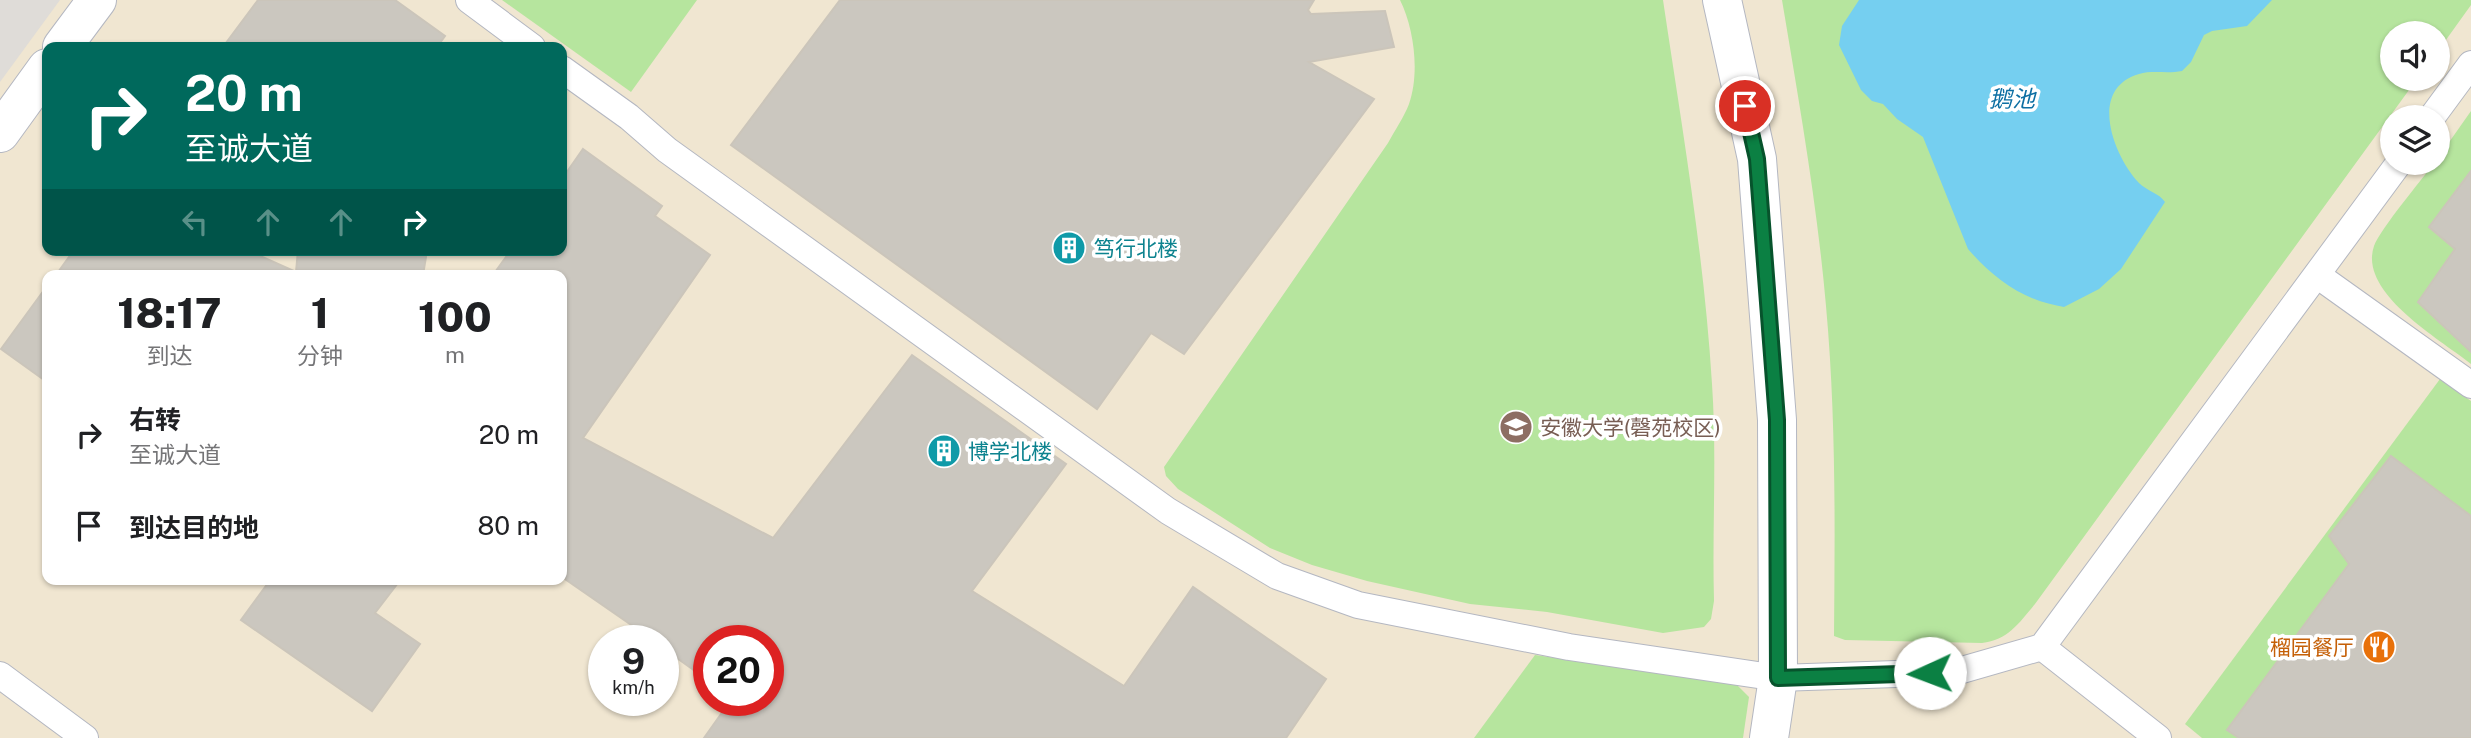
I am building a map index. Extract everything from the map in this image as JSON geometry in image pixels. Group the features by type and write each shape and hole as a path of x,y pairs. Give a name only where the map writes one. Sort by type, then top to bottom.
{"street":[{"path":"66,42 97,0"},
{"path":"1722,0 1757,159 1777,420 1778,678 1769,738"},
{"path":"0,133 42,75"}],"lane":[{"path":"468,0 525,42"},
{"path":"2441,105 2471,64"},
{"path":"567,73 629,117 667,150 1168,511 1277,576 1358,605 1465,627 1681,666 1778,678 1955,672 2042,646 2390,175"},
{"path":"2317,275 2471,385"},
{"path":"2042,646 2158,738"},
{"path":"0,675 85,738"}],"shaded area":[{"name":"安徽大学(磬苑校区)","path":"0,0 2471,0 2471,738 0,738"},
{"path":"0,0 60,0 0,82"}],"green space":[{"path":"502,0 697,0 631,92 567,46 567,42 561,42"},
{"path":"1400,0 1663,0 1698,239 1712,384 1714,601 1711,619 1704,627 1663,633 1547,612 1470,604 1367,581 1312,565 1270,548 1178,489 1166,476 1164,467 1388,143 1405,114 1412,92 1415,65 1409,24"},
{"path":"1782,0 2471,0 2471,5 2450,34 2450,21 2380,21 2380,91 2408,91 2398,105 2380,105 2380,130 2035,604 2006,634 1982,643 1845,640 1834,636 1835,512 1829,347 1813,191"},
{"path":"2471,111 2471,364 2422,328 2389,297 2378,281 2372,264 2374,246 2384,228 2425,175 2450,175 2450,141"},
{"name":"榴园餐厅","path":"2440,379 2471,401 2471,738 2202,738 2185,724"},
{"path":"1535,655 1735,683 1749,697 1743,738 1474,738"}],"water":[{"name":"鹅池","path":"1859,0 2272,0 2247,26 2212,31 2204,35 2191,62 2182,71 2139,74 2123,82 2114,94 2110,108 2110,124 2121,157 2139,183 2165,202 2121,269 2099,289 2064,307 2023,294 1999,279 1978,260 1968,249 1923,137 1897,119 1883,104 1872,101 1861,90 1839,45 1842,26"}],"building":[{"path":"258,0 395,0 445,36 441,42 227,42"},
{"name":"笃行北楼","path":"840,0 1314,0 1308,10 1311,14 1385,11 1394,47 1309,62 1374,99 1184,354 1151,333 1097,409 731,145"},
{"name":"博学北楼","path":"583,149 662,206 655,216 710,255 583,438 773,538 912,355 1066,464 972,591 1124,686 1193,587 1326,679 1286,738 704,738 720,716 784,716 784,625 693,625 693,670 679,659 679,625 631,625 567,580 567,270 497,270 507,256 567,256 567,172"},
{"path":"2471,171 2471,352 2418,302 2455,249 2429,227"},
{"path":"70,256 260,256 292,270 60,270"},
{"path":"297,256 426,257 424,270 296,270"},
{"path":"42,293 42,378 1,349"},
{"name":"榴园餐厅","path":"2391,456 2471,516 2471,738 2239,738 2227,730 2349,564 2329,536"},
{"path":"267,585 396,585 375,613 420,644 372,711 241,620"}],"place":[{"name":"笃行北楼","path":"1069,248"},
{"name":"安徽大学(磬苑校区)","path":"1516,427"},
{"name":"博学北楼","path":"944,451"},
{"name":"榴园餐厅","path":"2379,647"}],"route":[{"path":"1745,106 1757,159 1777,420 1778,678 1930,673"}]}
